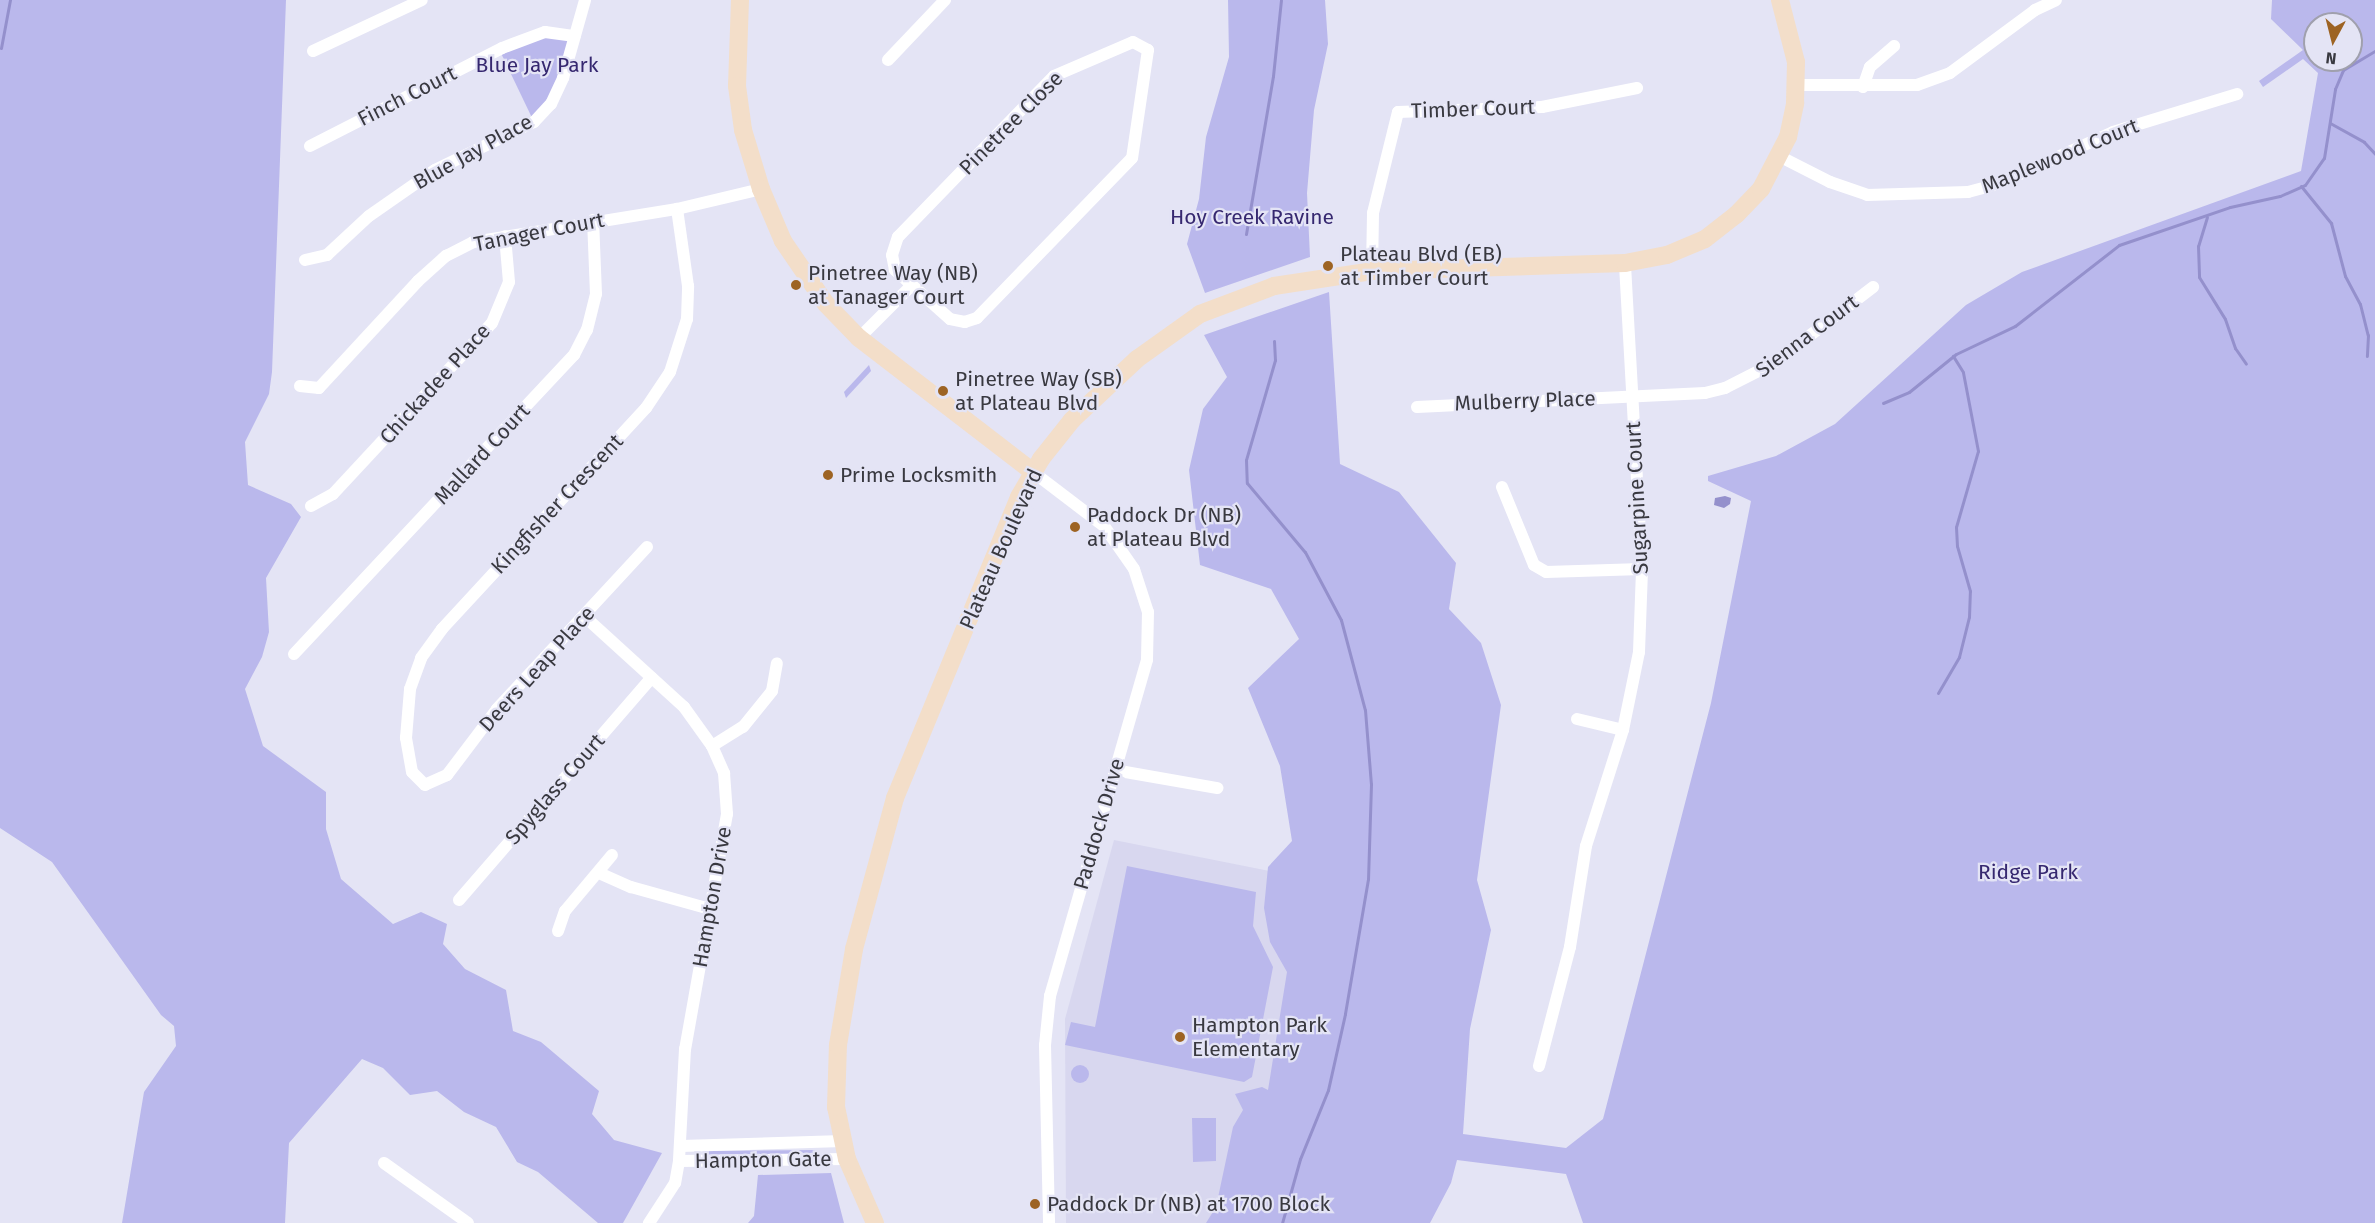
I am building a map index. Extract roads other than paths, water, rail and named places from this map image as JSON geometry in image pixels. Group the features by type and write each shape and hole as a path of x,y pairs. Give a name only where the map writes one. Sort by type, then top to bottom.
{"street":[{"path":"313,51 422,0"},
{"name":"Blue Jay Place","path":"306,260 327,255 369,216 435,170 534,122 555,95 585,0"},
{"path":"740,0 737,86 743,130 761,189 783,241 826,304 859,338 1033,472"},
{"path":"927,0 935,11"},
{"path":"888,60 945,0"},
{"name":"Plateau Boulevard","path":"875,1223 845,1150 836,1107 838,1045 854,950 895,798 1033,472 1072,420 1104,387 1200,314 1274,286 1372,271 1625,263 1689,247 1719,230 1755,196 1779,156 1792,120 1797,85 1794,43 1780,0"},
{"path":"1797,85 1863,87 1917,85 1950,73 2035,10 2056,0"},
{"name":"Finch Court","path":"310,146 502,48 545,32 575,36"},
{"name":"Pinetree Close","path":"1133,42 1148,50 1132,158 977,318 965,322 950,319 911,286 895,270 892,255 898,237 1054,76 1069,66 1133,42"},
{"path":"1863,87 1870,67 1894,46"},
{"name":"Timber Court","path":"1372,271 1372,219 1398,112 1542,107 1637,88"},
{"name":"Maplewood Court","path":"1779,156 1830,182 1867,195 1968,192 1998,184 2113,132 2237,94"},
{"name":"Tanager Court","path":"300,386 319,388 418,281 446,256 473,242 593,220 677,209 761,189"},
{"name":"Kingfisher Crescent","path":"425,785 412,772 406,738 410,689 422,658 442,629 646,408 670,372 687,319 688,286 677,209"},
{"name":"Mallard Court","path":"294,654 574,355 587,330 596,294 593,220"},
{"name":"Chickadee Place","path":"311,506 333,494 492,323 509,282 504,236"},
{"name":"Sugarpine Court","path":"1539,1066 1570,947 1586,846 1623,730 1639,652 1642,569 1625,263"},
{"path":"859,338 911,286"},
{"name":"Sienna Court","path":"1632,397 1705,393 1747,380 1873,287"},
{"name":"Mulberry Place","path":"1417,407 1632,397"},
{"name":"Paddock Drive","path":"1033,472 1104,526 1134,569 1148,612 1147,660 1050,996 1045,1045 1049,1223"},
{"path":"1502,488 1534,565 1546,572 1642,569"},
{"name":"Deers Leap Place","path":"425,785 447,775 497,709 647,547"},
{"name":"Hampton Drive","path":"584,616 684,707 712,746 724,773 727,814 685,1049 680,1161 675,1183 649,1223"},
{"path":"712,746 743,727 772,691 777,663"},
{"name":"Spyglass Court","path":"459,900 651,678"},
{"path":"1577,719 1623,730"},
{"path":"1114,770 1217,788"},
{"path":"558,931 565,911 612,855"},
{"path":"599,873 631,887 710,909"},
{"name":"Hampton Gate","path":"681,1146 845,1150"},
{"name":"Hampton Gate","path":"680,1161 845,1150"},
{"path":"384,1163 468,1223"}],"waterway":[{"path":"1,48 10,0"},
{"path":"1246,234 1273,76 1281,0"},
{"path":"1883,403 1909,392 1956,354 2015,326 2119,245 2230,207 2280,196 2305,185 2324,158 2335,89 2343,70 2375,51"},
{"path":"2330,123 2364,142 2375,154"},
{"path":"2301,186 2331,223 2345,276 2360,304 2368,335 2367,356"},
{"path":"2207,217 2198,246 2199,277 2225,319 2235,348 2246,364"},
{"path":"1274,341 1275,360 1246,460 1247,483 1305,552 1341,620 1365,710 1371,784 1368,879 1345,1014 1328,1090 1300,1159 1282,1223"},
{"path":"1938,693 1959,657 1969,617 1970,591 1957,546 1956,527 1978,451 1963,372 1953,356"}],"place":[{"name":"Plateau Blvd (EB) at Timber Court","path":"1328,266"},
{"name":"Pinetree Way (NB) at Tanager Court","path":"796,285"},
{"name":"Pinetree Way (SB) at Plateau Blvd","path":"943,391"},
{"name":"Prime Locksmith","path":"828,475"},
{"name":"Paddock Dr (NB) at Plateau Blvd","path":"1075,527"},
{"name":"Hampton Park Elementary","path":"1180,1037"},
{"name":"Paddock Dr (NB) at 1700 Block","path":"1035,1204"}],"park label":[{"name":"Blue Jay Park","path":"537,65"},
{"name":"Hoy Creek Ravine","path":"1252,217"},
{"name":"Ridge Park","path":"2028,872"}]}
